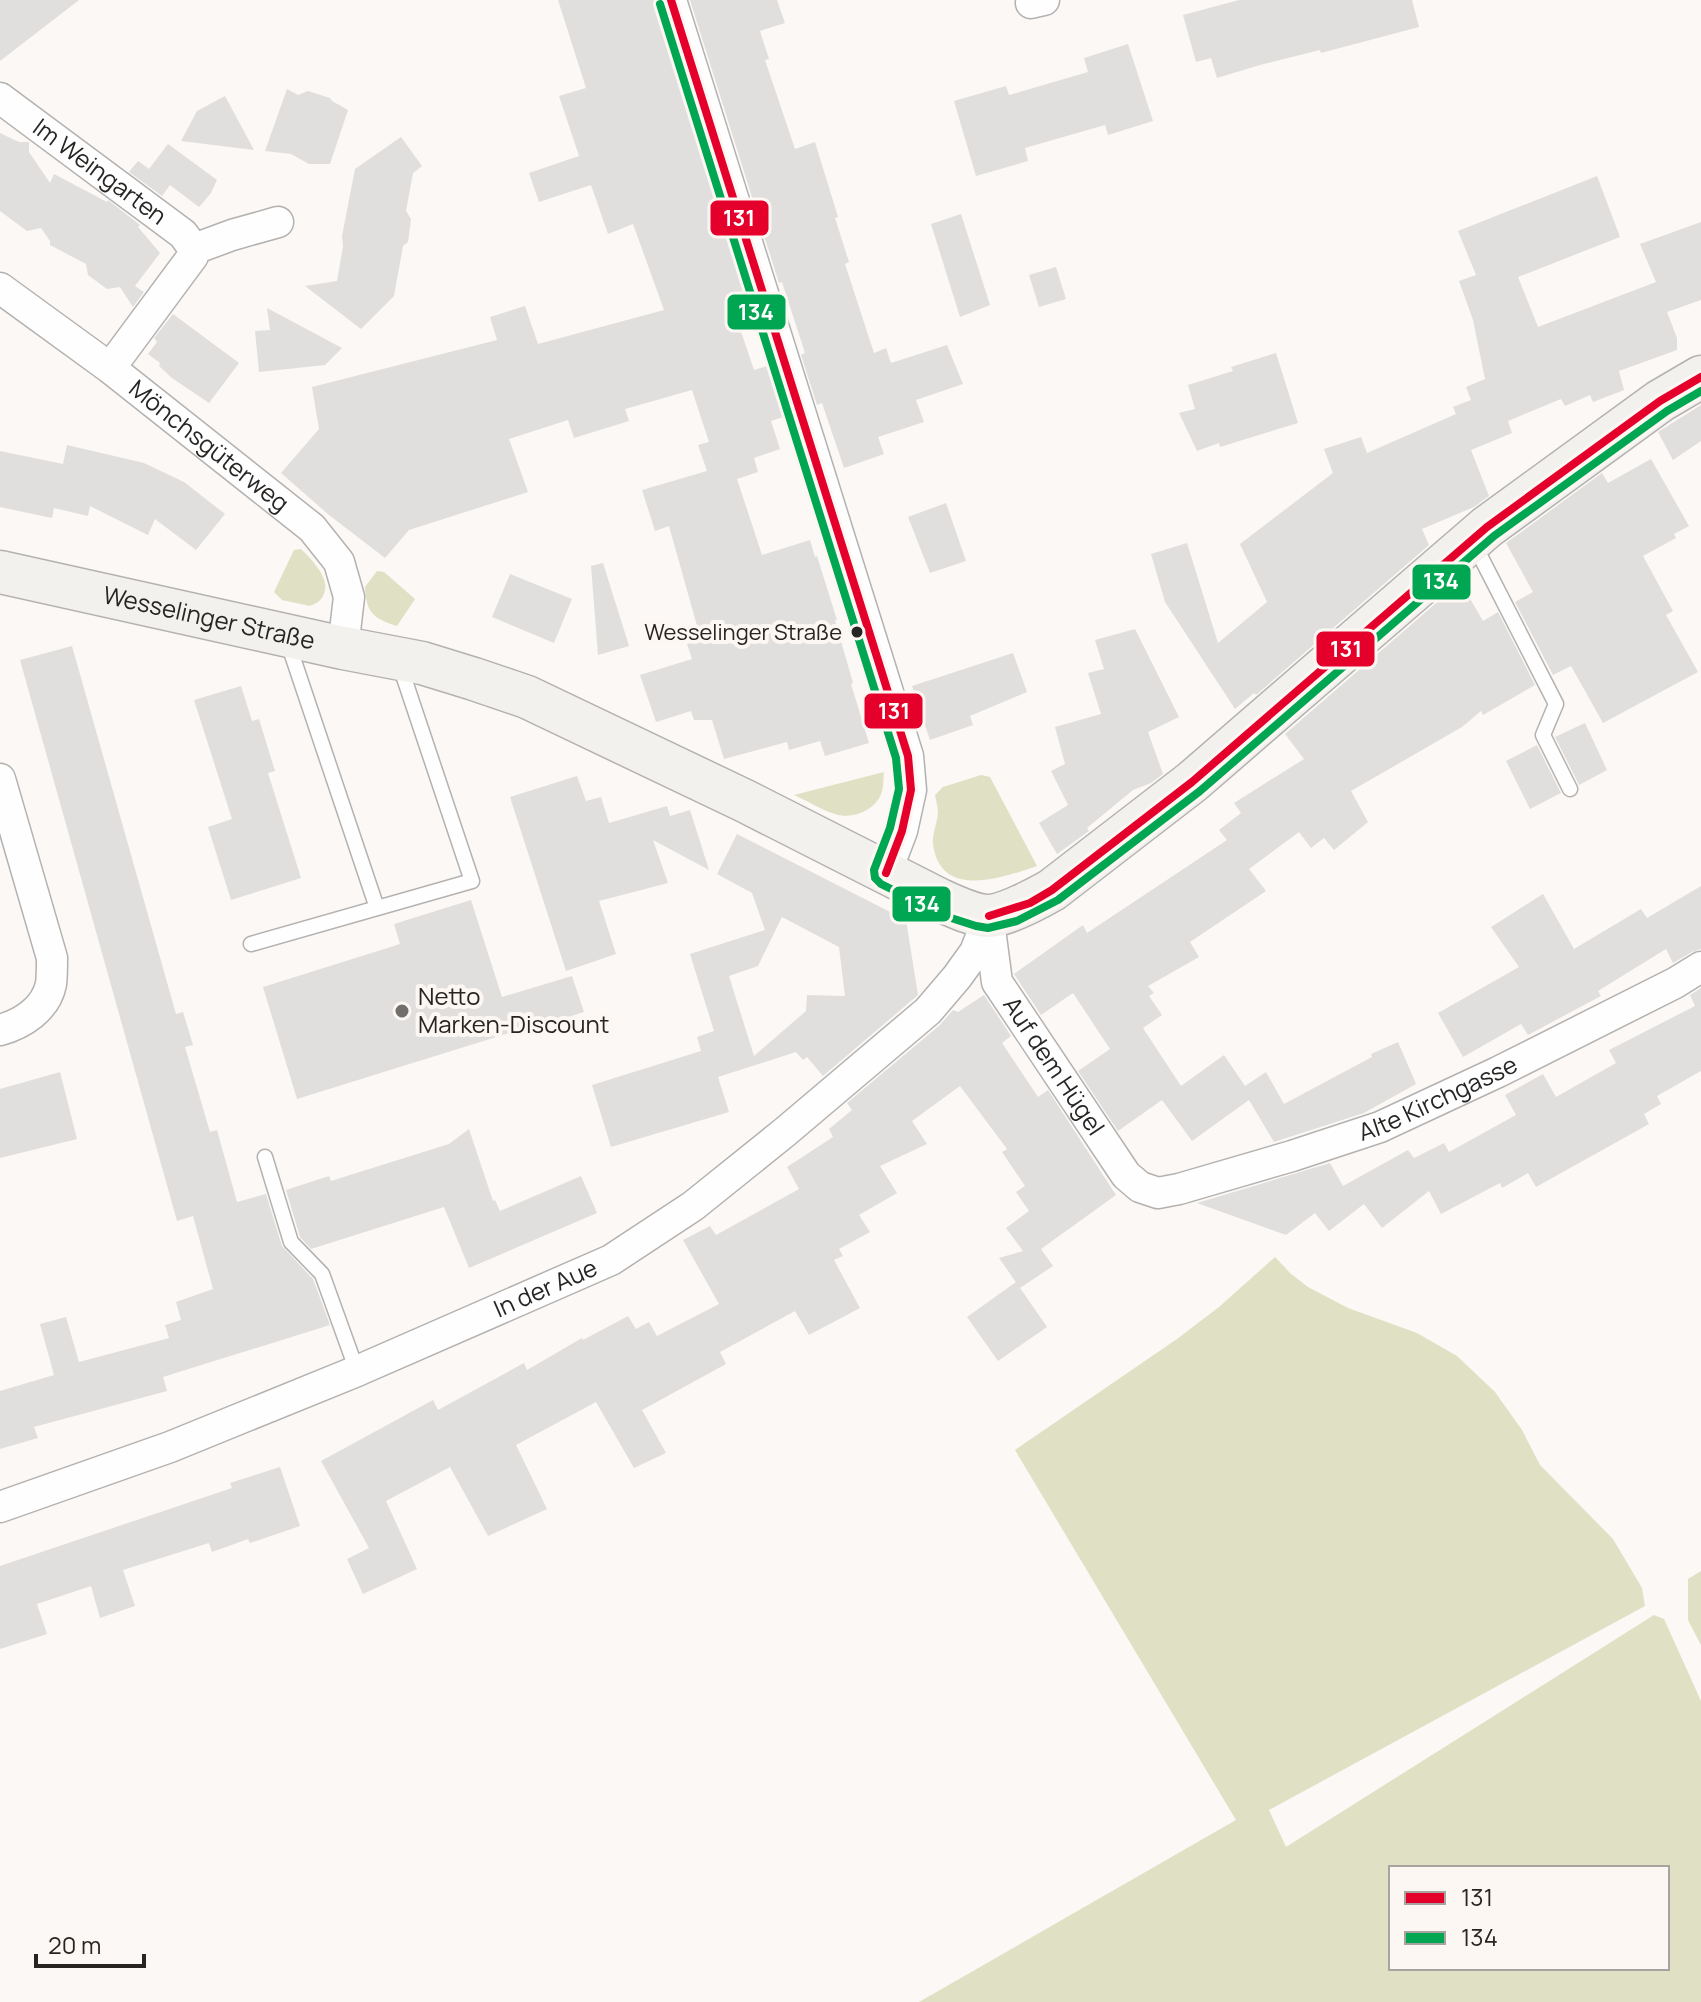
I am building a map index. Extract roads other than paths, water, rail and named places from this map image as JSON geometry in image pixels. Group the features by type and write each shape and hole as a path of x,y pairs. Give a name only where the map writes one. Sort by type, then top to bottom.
{"street":[{"path":"671,0 908,756 911,790 902,831 886,873"},
{"name":"Im Weingarten","path":"0,98 183,234 194,249"},
{"path":"110,368 193,256 194,249 278,222"},
{"name":"Mönchsgüterweg","path":"0,288 110,368 312,528 339,562 349,597 343,648"},
{"path":"989,916 1030,903 1052,890 1192,782 1487,527 1648,410 1701,377"},
{"name":"Wesselinger Straße","path":"0,572 422,663 527,697 963,910 989,916"},
{"path":"0,779 52,958 51,986 42,1005 17,1025 0,1030"},
{"name":"Auf dem Hügel","path":"989,916 997,982 1126,1175 1140,1187 1158,1193"},
{"name":"In der Aue","path":"0,1507 170,1447 357,1371 611,1260 693,1206 928,1011 975,952 989,916"},
{"name":"Alte Kirchgasse","path":"1158,1193 1292,1156 1380,1127 1498,1072 1701,967"}],"lane":[{"path":"1472,540 1556,704 1543,735 1570,789"},
{"path":"285,635 377,908"},
{"path":"251,944 472,881 397,658"},
{"path":"265,1157 291,1242 322,1274 357,1371"}],"place":[{"name":"Wesselinger Straße","path":"857,632"},
{"name":"Netto Marken-Discount","path":"402,1011"}]}
